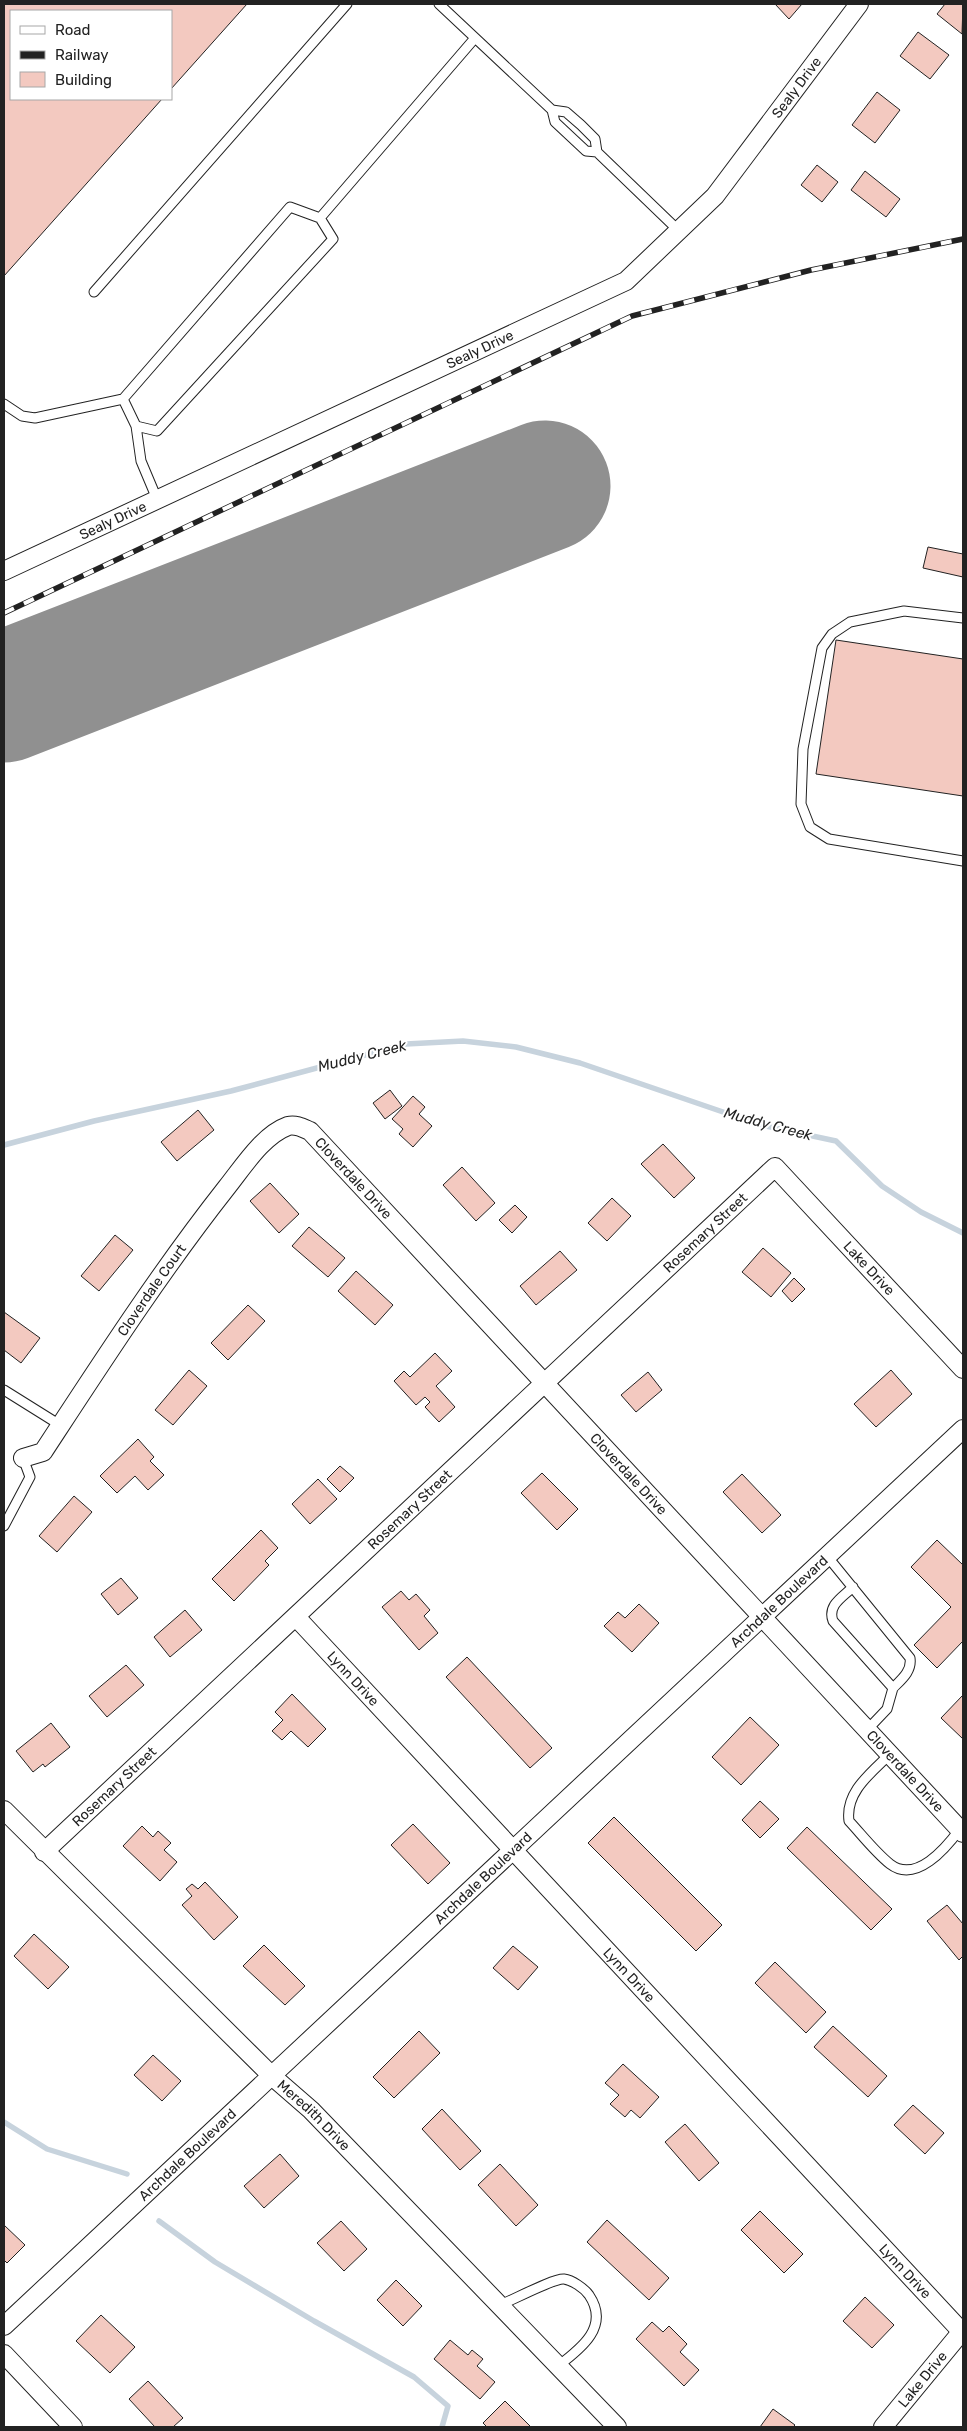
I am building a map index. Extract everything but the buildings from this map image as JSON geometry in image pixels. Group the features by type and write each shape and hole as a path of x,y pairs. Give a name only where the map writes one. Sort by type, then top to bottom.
{"street":[{"name":"Sealy Drive","path":"4,571 626,282 715,196 859,4"},
{"name":"Cloverdale Drive","path":"290,1125 300,1126 310,1132 962,1831"},
{"name":"Cloverdale Court","path":"23,1458 42,1452 189,1236 264,1143 290,1125"},
{"name":"Rosemary Street","path":"44,1852 775,1167"},
{"name":"Lake Drive","path":"775,1167 963,1369"},
{"name":"Archdale Boulevard","path":"4,2326 273,2077 963,1429"},
{"name":"Lynn Drive","path":"296,1617 962,2331"},
{"name":"Meredith Drive","path":"4,1810 44,1852 273,2077 311,2110 617,2427"},
{"name":"Lake Drive","path":"884,2427 962,2331"},
{"path":"4,2354 73,2427"}],"lane":[{"path":"94,292 347,4"},
{"path":"439,4 552,110 555,122 586,151 597,152"},
{"path":"320,218 475,38"},
{"path":"552,110 566,112 581,125 595,139 597,152 679,231"},
{"path":"4,404 22,416 35,418 123,399 290,207 320,218 333,239 157,431 136,426"},
{"path":"123,399 136,426 141,461 157,499"},
{"path":"963,618 904,611 850,622 832,634 822,648 814,687 803,749 801,804 810,827 829,839 963,861"},
{"path":"4,1390 60,1425"},
{"path":"4,1526 30,1477 23,1458"},
{"path":"827,1556 910,1658 911,1664 906,1675 893,1688 888,1709 867,1730"},
{"path":"853,1587 832,1606 830,1615 833,1621 893,1688"},
{"path":"890,1754 855,1791 849,1808 850,1821 890,1864 903,1869 921,1865 932,1860 962,1831"},
{"path":"500,2305 551,2281 562,2278 573,2282 587,2292 596,2305 598,2314 596,2325 581,2348 558,2366"}],"waterway":[{"name":"Muddy Creek","path":"4,1145 94,1121 231,1091 406,1044 463,1041 516,1047 580,1063 761,1125 836,1141 882,1186 921,1212 963,1233"},
{"path":"4,2122 47,2149 127,2174"},
{"path":"159,2221 215,2262 314,2321 414,2377 448,2406 442,2427"}],"runway":[{"path":"4,697 545,486"}],"railway":[{"path":"4,613 632,316 811,270 963,239"}]}
